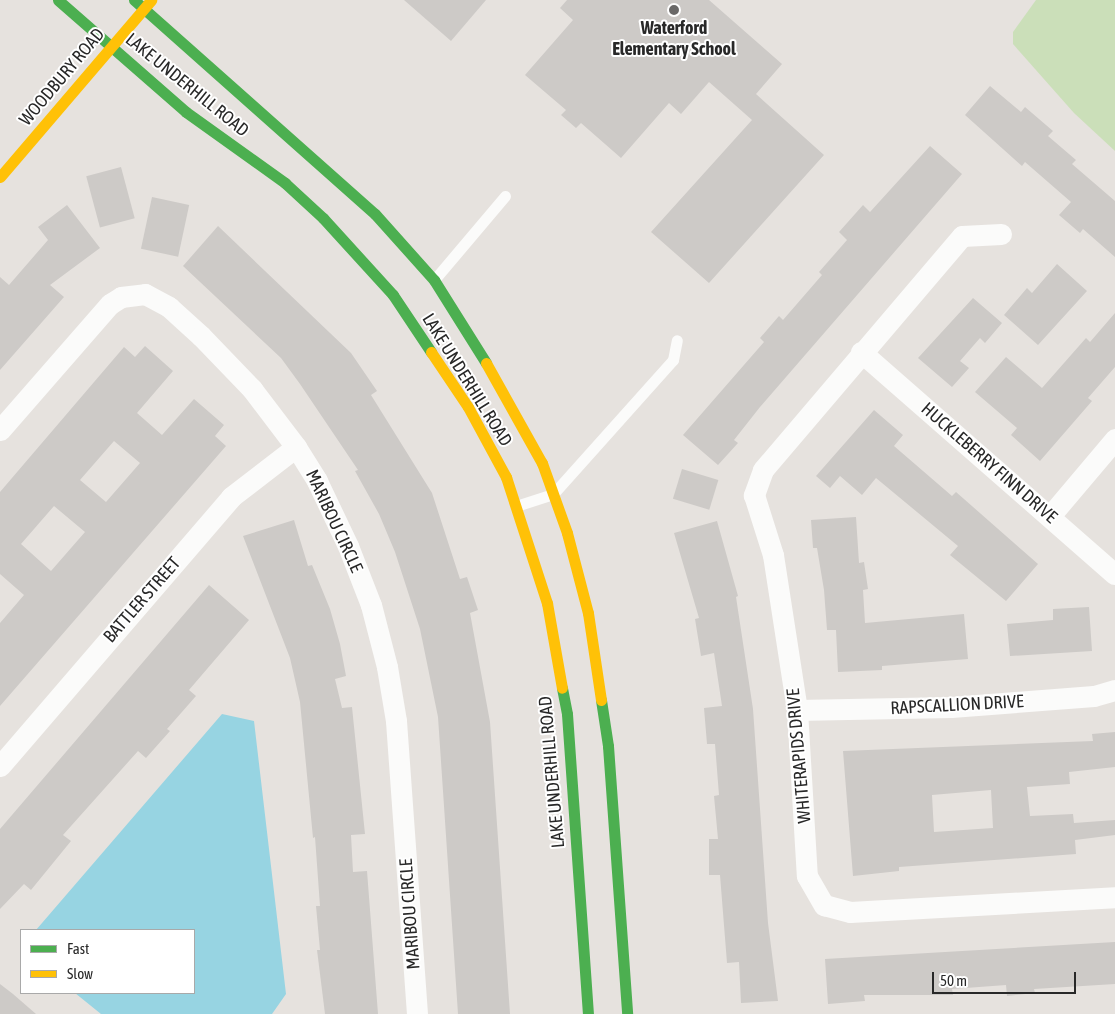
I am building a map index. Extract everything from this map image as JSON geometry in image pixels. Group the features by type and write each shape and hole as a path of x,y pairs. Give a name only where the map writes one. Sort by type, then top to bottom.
{"street":[{"name":"LAKE UNDERHILL ROAD","path":"58,0 200,122 298,194 393,295 468,407 506,478 547,603 567,714 588,1014"},
{"name":"LAKE UNDERHILL ROAD","path":"134,0 147,4 305,148 375,214 434,280 504,392 542,463 588,613 608,746 627,1014"},
{"name":"WOODBURY ROAD","path":"0,177 147,4"},
{"name":"WHITERAPIDS DRIVE","path":"1001,234 962,236 861,352 763,470 754,495 773,555 797,710 807,876 824,904 850,912 1115,897"},
{"name":"MARIBOU CIRCLE","path":"0,430 110,304 121,297 145,294 169,307 220,356 296,447 318,481 348,546 371,605 387,667 396,721 417,1014"},
{"name":"HUCKLEBERRY FINN DRIVE","path":"861,352 1115,574"},
{"path":"1050,516 1115,439"},
{"name":"BATTLER STREET","path":"0,766 231,497 296,447"},
{"name":"RAPSCALLION DRIVE","path":"797,710 951,707 1094,696 1115,690"}],"lane":[{"path":"434,280 505,196"},
{"path":"516,506 553,494 673,360 677,340"}],"green space":[{"path":"1036,0 1115,0 1115,151 1074,113 1013,44 1013,32"}],"water":[{"path":"222,714 254,721 286,994 272,1014 101,1014 76,994 195,994 195,929 37,929"}],"building":[{"path":"404,0 486,0 451,41"},
{"path":"567,0 709,0 782,64 756,94 824,155 709,283 651,232 752,120 709,82 681,114 669,103 621,158 581,123 576,128 561,115 566,110 525,75 573,20 560,8"},
{"path":"990,86 1021,112 1025,107 1053,131 1048,136 1076,160 1072,164 1115,201 1115,257 1083,229 1080,233 1059,215 1071,202 1025,162 1022,166 965,115"},
{"path":"930,146 962,174 760,407 734,440 738,443 718,465 683,435 764,342 760,338 779,316 783,320 822,275 819,272 847,240 839,232 863,205 870,212"},
{"path":"121,167 135,218 100,228 86,176"},
{"path":"152,197 189,205 178,257 141,249"},
{"path":"67,205 100,248 50,285 64,297 0,370 0,277 9,285 48,240 38,227"},
{"path":"218,226 351,353 377,391 371,395 432,493 460,579 467,577 478,610 470,613 490,722 510,1014 458,1014 438,717 420,629 395,552 379,514 355,471 358,470 281,358 183,266"},
{"path":"1057,264 1087,291 1038,345 1004,315 1027,288 1032,293"},
{"path":"973,298 1002,323 985,343 980,338 960,361 969,368 952,387 918,358"},
{"path":"1115,313 1115,367 1088,398 1092,401 1040,461 1011,435 1017,428 975,392 1006,357 1042,388 1086,338 1090,342"},
{"path":"145,346 173,371 137,413 162,435 194,399 224,425 215,436 226,446 0,706 0,623 24,595 0,574 0,492 124,347 135,357","holes":["114,441 140,463 106,502 80,480","54,506 85,532 51,571 21,544"]},
{"path":"874,410 903,435 894,446 952,496 956,492 1038,564 1006,601 950,555 958,546 876,478 862,495 840,476 830,488 816,476"},
{"path":"682,469 718,480 709,510 673,499"},
{"path":"856,517 859,563 864,562 868,589 863,590 865,623 964,614 968,659 882,666 882,670 838,672 836,630 827,630 824,590 817,548 813,548 811,520"},
{"path":"294,520 308,566 312,565 330,609 340,644 346,676 335,679 342,708 352,707 365,834 351,835 353,872 367,871 378,1014 325,1014 317,950 320,950 316,906 320,906 315,837 313,838 300,702 290,658 243,536"},
{"path":"717,521 738,596 736,597 753,709 768,923 778,1001 741,1003 739,962 727,963 720,875 709,875 709,839 718,839 714,796 719,795 715,744 707,744 704,708 722,706 714,653 701,656 695,619 699,618 674,533"},
{"path":"209,585 249,620 189,690 196,696 167,729 170,731 146,758 138,751 63,835 71,841 31,890 24,884 0,909 0,829"},
{"path":"1089,607 1092,651 1010,656 1007,624 1053,620 1053,609"},
{"path":"1115,732 1115,767 1069,772 1070,784 1027,787 1030,816 1073,814 1074,823 1115,820 1115,835 1075,840 1076,854 899,867 899,871 853,876 843,751 1093,741 1092,734","holes":["991,790 993,828 934,832 932,795"]},
{"path":"1115,942 1115,984 1034,989 1035,993 1007,996 1006,985 952,989 953,995 864,995 865,1001 828,1004 825,959"},
{"path":"0,984 13,994 36,1014 0,1014"}],"traffic: fast":[{"path":"58,0 186,112 285,183 323,218 393,295 431,352"},
{"path":"134,0 375,214 434,280 486,363"},
{"path":"562,688 567,714 588,1014"},
{"path":"601,700 608,746 627,1014"}],"traffic: slow":[{"path":"0,177 151,0"},
{"path":"431,352 468,407 506,477 547,603 562,688"},
{"path":"486,363 542,463 567,533 588,613 601,700"}],"place":[{"name":"Waterford Elementary School","path":"674,10"}]}
